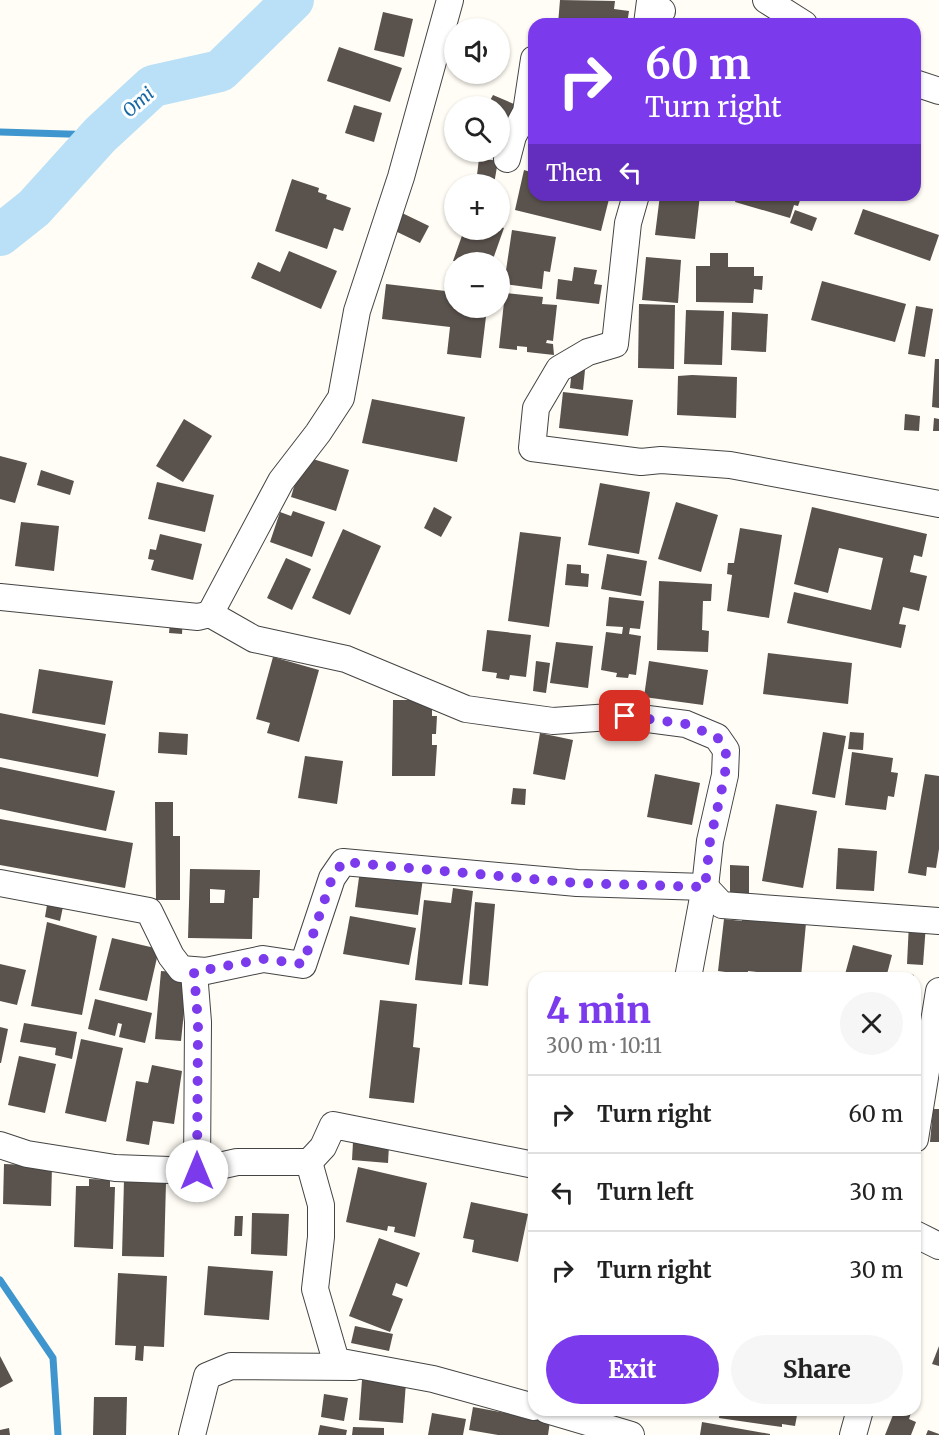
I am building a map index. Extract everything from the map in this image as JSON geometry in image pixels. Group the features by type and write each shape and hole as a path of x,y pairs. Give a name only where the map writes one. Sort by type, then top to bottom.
{"street":[{"path":"210,614 281,481 318,433 341,398 357,311 401,177 450,0"},
{"path":"766,0 794,18"},
{"path":"921,85 939,91"},
{"path":"510,148 513,136 526,112 528,99"},
{"path":"634,201 628,223 615,344 588,352 559,369 536,408 532,448 641,462 661,460 730,465 939,504"},
{"path":"0,597 198,617 210,614 254,639 346,659 466,709 553,721 625,716 686,724 717,737 726,750 725,775 710,841 705,887 689,972"},
{"path":"0,883 149,911 171,956 181,969 194,972 263,959 303,964 332,878 343,862 577,883 705,887 722,905 939,921"},
{"path":"194,972 198,1022 197,1171"},
{"path":"921,1101 939,991"},
{"path":"0,1145 27,1154 115,1168 197,1171 237,1162 309,1162 323,1147 333,1125 528,1164"},
{"path":"309,1162 321,1205 321,1237 315,1289 336,1361 433,1378 528,1405"},
{"path":"921,1237 939,1246"},
{"path":"192,1435 207,1377 231,1366 378,1367"},
{"path":"584,1416 614,1425"},
{"path":"853,1435 858,1416"}],"building":[{"path":"560,0 615,1 614,9 629,11 628,18 558,18"},
{"path":"383,12 413,19 404,57 374,50"},
{"path":"339,47 402,68 390,102 327,81"},
{"path":"510,102 521,107 510,124"},
{"path":"354,105 382,113 374,142 345,133"},
{"path":"479,162 498,162 496,174 477,174"},
{"path":"524,170 528,171 528,201 608,201 601,231 515,210"},
{"path":"292,179 319,188 318,192 327,195 326,199 351,208 343,231 334,228 327,249 275,231"},
{"path":"659,201 699,201 695,239 655,235"},
{"path":"800,201 798,206 794,205 790,218 735,202"},
{"path":"863,209 939,235 930,261 854,234"},
{"path":"795,210 817,218 812,231 790,223"},
{"path":"398,211 429,226 420,243 389,228"},
{"path":"512,230 556,237 550,272 544,271 542,289 510,285 509,252"},
{"path":"460,240 500,240 496,252 456,252"},
{"path":"289,251 337,271 321,309 251,278 258,262 280,272"},
{"path":"710,253 728,253 728,267 754,267 754,276 763,276 762,290 754,289 753,303 696,302 696,266 710,266"},
{"path":"646,257 681,260 678,303 642,300"},
{"path":"574,267 597,270 594,284 602,285 599,304 556,299 558,279 572,281"},
{"path":"822,281 906,304 895,342 811,320"},
{"path":"386,284 444,291 444,318 486,318 481,358 447,354 450,327 382,319"},
{"path":"510,294 543,297 542,304 557,305 553,341 547,340 546,343 553,344 554,355 527,352 527,347 517,346 517,350 499,348 502,318 510,318"},
{"path":"639,304 675,305 674,369 638,368"},
{"path":"916,306 933,309 925,357 908,354"},
{"path":"686,310 724,311 722,365 684,364"},
{"path":"732,312 768,314 766,352 731,350"},
{"path":"935,359 939,359 939,408 932,407"},
{"path":"572,369 585,370 583,390 570,388"},
{"path":"678,376 737,377 736,418 677,415"},
{"path":"563,392 633,400 628,436 559,428"},
{"path":"372,399 465,417 457,462 362,443"},
{"path":"905,414 920,416 919,431 904,430"},
{"path":"934,418 939,419 939,431 933,431"},
{"path":"184,419 212,436 183,482 156,466"},
{"path":"0,456 27,463 15,503 0,499"},
{"path":"303,456 349,470 336,511 291,497"},
{"path":"41,470 74,481 70,495 37,485"},
{"path":"157,482 214,495 205,532 148,519"},
{"path":"600,483 650,492 639,554 588,545"},
{"path":"676,502 718,515 701,572 658,559"},
{"path":"434,507 452,517 441,537 424,528"},
{"path":"812,507 927,534 922,557 914,555 910,572 927,576 919,611 903,607 899,624 906,625 901,648 787,623 794,592 871,610 883,558 839,548 828,593 794,584"},
{"path":"293,511 325,522 312,557 270,542 280,512 291,516"},
{"path":"21,522 59,526 54,571 15,566"},
{"path":"740,528 782,535 769,618 727,611 732,575 727,574 728,563 734,563"},
{"path":"343,529 381,546 350,615 312,598"},
{"path":"520,532 561,537 549,627 508,621"},
{"path":"160,534 202,544 193,580 151,570 154,560 148,559 150,549 156,550"},
{"path":"607,554 647,561 641,596 601,589"},
{"path":"286,558 311,569 292,610 267,598"},
{"path":"567,564 581,565 581,573 589,574 588,587 565,585"},
{"path":"659,581 712,584 711,601 703,601 702,630 709,631 708,652 657,650"},
{"path":"609,597 644,601 640,629 630,628 629,634 641,636 636,675 629,674 628,678 616,677 617,673 601,670 606,632 622,634 623,627 606,626"},
{"path":"171,613 183,614 182,634 169,633"},
{"path":"487,630 531,635 526,677 510,675 509,680 496,678 497,673 482,671"},
{"path":"556,642 593,646 588,688 550,683"},
{"path":"768,653 852,663 848,704 763,694"},
{"path":"273,657 319,670 299,742 267,733 270,723 256,719"},
{"path":"536,661 550,663 546,693 533,691"},
{"path":"649,661 708,670 703,705 644,697"},
{"path":"39,669 113,681 105,725 32,713"},
{"path":"393,700 432,700 432,716 437,716 436,734 432,734 432,745 437,745 435,776 392,776"},
{"path":"0,713 106,734 98,777 0,758"},
{"path":"159,732 188,734 187,755 158,753"},
{"path":"823,732 846,736 835,798 812,794"},
{"path":"850,732 864,733 863,750 848,749"},
{"path":"540,733 573,740 565,780 533,774"},
{"path":"852,752 893,758 891,772 898,773 894,797 888,796 886,810 845,805"},
{"path":"305,756 343,761 337,804 298,798"},
{"path":"0,767 115,791 106,831 0,809"},
{"path":"655,774 700,783 692,825 647,817"},
{"path":"925,774 939,776 939,849 936,868 927,867 926,876 908,873"},
{"path":"513,788 526,789 525,805 511,804"},
{"path":"155,802 173,802 173,836 180,836 180,900 156,900"},
{"path":"776,804 817,811 803,888 762,881"},
{"path":"0,819 133,843 125,888 0,865"},
{"path":"838,848 877,851 874,891 836,889"},
{"path":"730,865 749,866 749,898 730,898"},
{"path":"190,869 260,870 259,898 253,898 252,939 188,938","holes":["210,889 225,890 224,903 210,903"]},
{"path":"360,870 423,878 418,915 355,907"},
{"path":"453,888 473,891 462,985 415,980 424,900 451,903"},
{"path":"48,899 64,902 60,921 45,917"},
{"path":"475,902 495,904 488,986 469,984"},
{"path":"350,916 416,928 409,965 343,954"},
{"path":"743,916 806,923 801,972 718,971 724,919 742,921"},
{"path":"47,922 97,936 82,1015 31,1006"},
{"path":"909,923 926,924 923,965 907,964"},
{"path":"112,938 159,949 147,1001 99,990"},
{"path":"853,945 892,955 888,972 846,972"},
{"path":"0,964 26,970 17,1005 0,1001"},
{"path":"161,971 188,973 181,1041 155,1039"},
{"path":"95,999 152,1013 145,1043 119,1037 122,1024 118,1023 115,1036 88,1029"},
{"path":"380,1000 417,1004 413,1047 420,1048 414,1103 369,1098"},
{"path":"24,1023 77,1032 72,1059 55,1055 56,1048 20,1042"},
{"path":"0,1027 8,1029 1,1063 0,1063"},
{"path":"81,1039 123,1048 106,1122 65,1113"},
{"path":"19,1056 56,1064 45,1113 8,1105"},
{"path":"152,1065 182,1071 174,1124 153,1121 149,1145 126,1141 136,1081 148,1083"},
{"path":"933,1109 939,1109 939,1142 930,1142"},
{"path":"353,1142 389,1145 388,1163 352,1160"},
{"path":"4,1164 52,1166 51,1206 3,1204"},
{"path":"358,1167 427,1183 415,1237 394,1232 395,1227 388,1226 387,1231 346,1222"},
{"path":"89,1179 110,1180 110,1187 115,1187 113,1249 74,1247 76,1186 89,1186"},
{"path":"124,1180 166,1182 164,1257 122,1256"},
{"path":"471,1202 528,1214 518,1262 472,1252 474,1240 463,1238"},
{"path":"252,1213 289,1214 287,1256 251,1254"},
{"path":"235,1216 243,1216 242,1236 234,1236"},
{"path":"379,1238 420,1253 407,1287 396,1283 392,1295 403,1299 390,1332 349,1316"},
{"path":"208,1266 273,1271 269,1320 204,1315"},
{"path":"118,1273 167,1276 164,1347 144,1346 143,1361 135,1360 136,1346 115,1345"},
{"path":"355,1326 393,1334 389,1351 351,1343"},
{"path":"939,1346 939,1366 932,1364"},
{"path":"0,1356 13,1381 0,1388"},
{"path":"362,1380 406,1382 403,1423 359,1420"},
{"path":"324,1394 348,1398 344,1421 321,1417"},
{"path":"94,1397 127,1397 126,1435 93,1435"},
{"path":"473,1407 550,1421 548,1435 498,1435 469,1430"},
{"path":"432,1413 466,1419 463,1435 428,1435"},
{"path":"719,1416 797,1416 795,1426 782,1424 782,1427 719,1418"},
{"path":"893,1416 910,1416 909,1419 916,1422 911,1435 885,1435"},
{"path":"702,1422 770,1434 770,1435 700,1435"},
{"path":"320,1425 347,1430 346,1435 318,1435"},
{"path":"353,1427 384,1428 384,1435 352,1435"},
{"path":"9,1428 10,1435 0,1435 0,1430"},
{"path":"928,1430 939,1434 939,1435 926,1435"}],"waterway":[{"name":"Omi","path":"0,235 34,208 100,135 153,86 220,71 293,0"},
{"path":"0,132 100,135"},
{"path":"0,1280 53,1358 58,1435"}],"route":[{"path":"197,1171 198,1022 194,972 263,959 303,964 332,878 343,862 577,883 705,887 710,841 725,775 726,750 717,737 686,724 625,716"}]}
